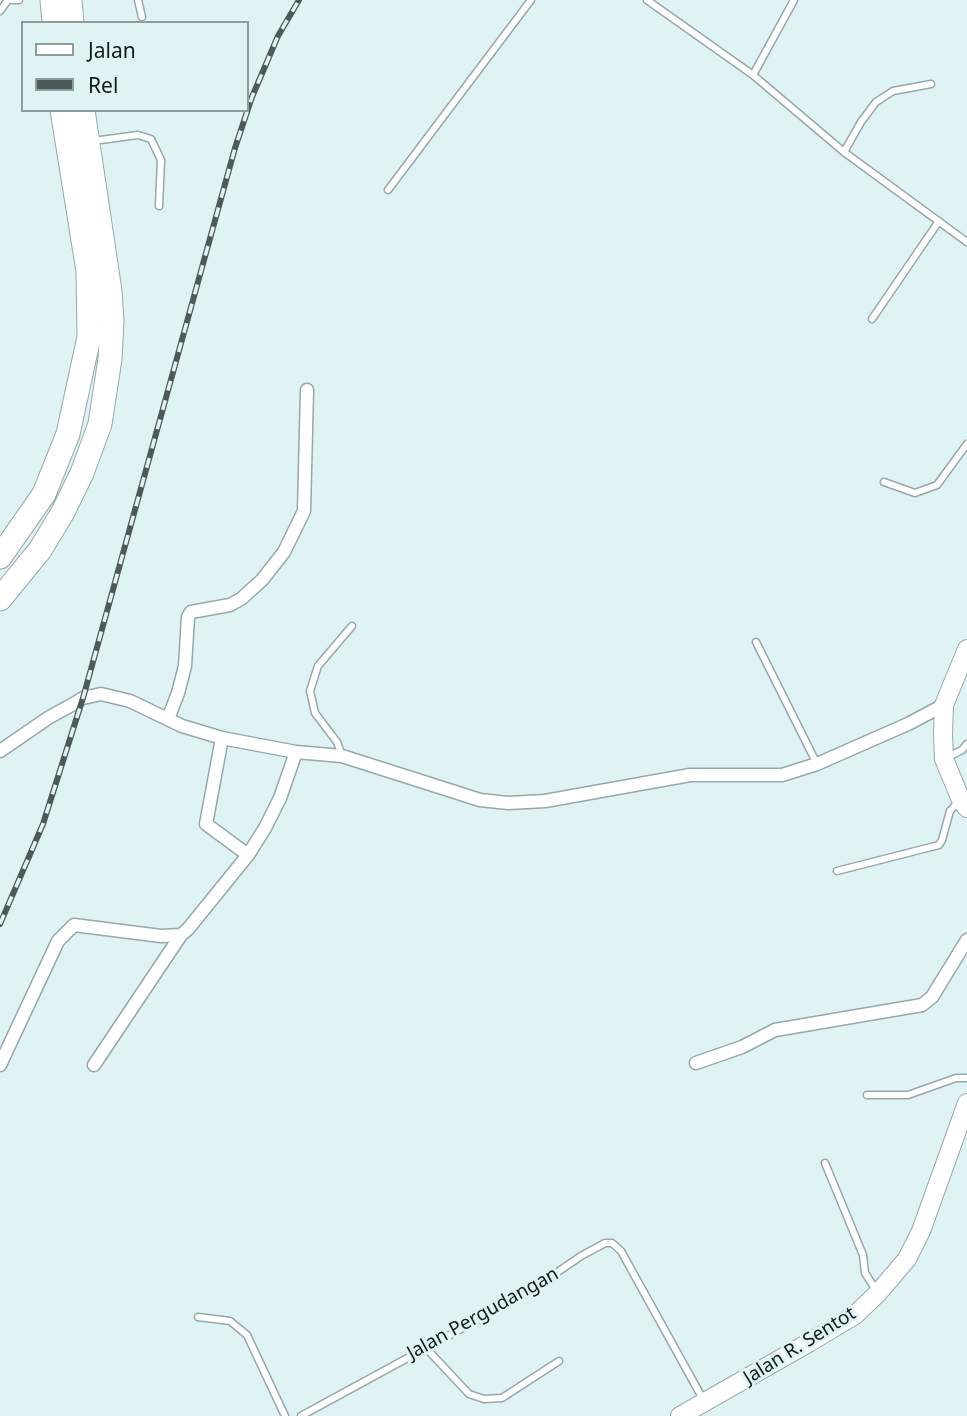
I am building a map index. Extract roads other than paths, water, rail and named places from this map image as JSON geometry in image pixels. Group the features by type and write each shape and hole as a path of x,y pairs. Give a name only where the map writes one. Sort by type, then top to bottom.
{"highway":[{"path":"52,0 54,21"},
{"path":"70,0 72,21"},
{"path":"0,557 44,494 68,434 89,337 88,271 62,112"},
{"path":"0,599 40,551 63,512 82,473 100,424 110,359 112,322 110,291 83,112"}],"street":[{"path":"168,719 186,666 188,617 191,612 230,605 241,599 262,580 284,552 304,511 307,390"},
{"path":"964,804 944,759 944,705 967,649"},
{"path":"0,751 75,702 101,694 130,701 168,719 222,738 296,752 342,756 480,800 508,803 545,801 690,775 782,775 817,764 944,705"},
{"path":"222,738 206,824 248,855"},
{"path":"94,1065 181,935 248,855 281,798 296,752"},
{"path":"0,1065 58,941 74,925 161,936 181,935"},
{"path":"696,1063 742,1047 775,1030 922,1005 932,997 967,940"},
{"name":"Jalan R. Sentot","path":"691,1412 844,1322 878,1293 907,1259 921,1231 967,1103"}],"lane":[{"path":"0,11 10,0 19,0"},
{"path":"138,0 142,17"},
{"path":"388,190 531,0"},
{"path":"647,0 753,75 844,152 967,242"},
{"path":"753,75 794,0"},
{"path":"844,152 876,102 893,91 931,84"},
{"path":"88,142 138,135 151,139 160,160 159,206"},
{"path":"872,319 939,221"},
{"path":"884,482 915,493 937,485 967,444"},
{"path":"342,756 337,742 315,713 310,691 318,666 352,626"},
{"path":"756,642 817,764"},
{"path":"944,759 962,750 967,744"},
{"path":"837,871 939,845 950,811 964,804"},
{"path":"867,1096 908,1095 956,1078 967,1078"},
{"path":"825,1163 863,1255 864,1273 878,1293"},
{"name":"Jalan Pergudangan","path":"300,1416 527,1293 599,1245 612,1243 621,1251 639,1281 691,1412"},
{"path":"198,1317 230,1321 247,1335 285,1416"},
{"path":"425,1347 469,1394 484,1399 502,1398 559,1361"}],"railway":[{"path":"248,109 278,36 299,0"},
{"path":"0,924 43,824 83,698 247,112"}]}
